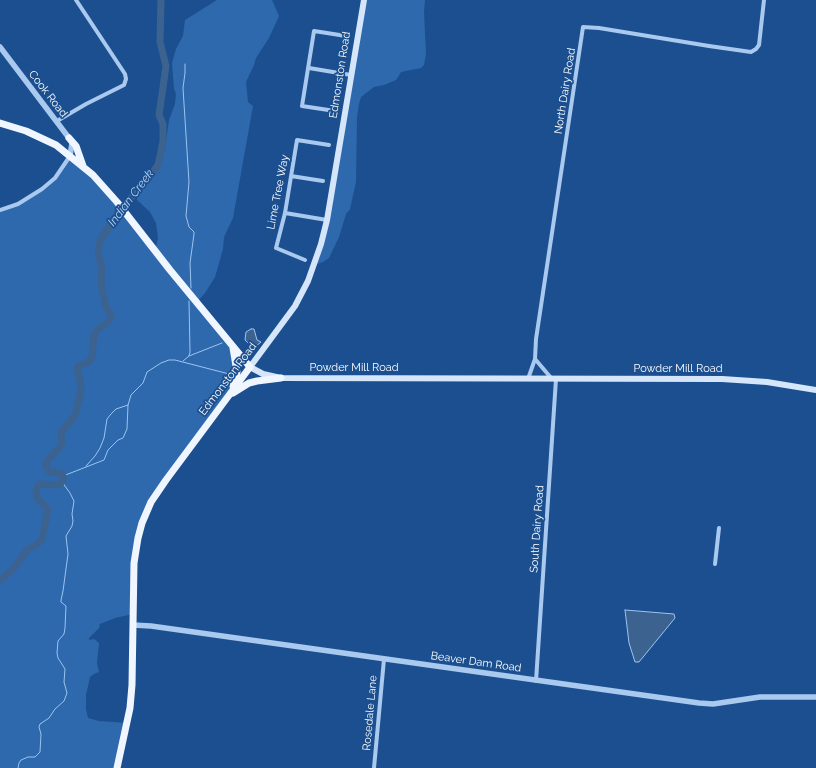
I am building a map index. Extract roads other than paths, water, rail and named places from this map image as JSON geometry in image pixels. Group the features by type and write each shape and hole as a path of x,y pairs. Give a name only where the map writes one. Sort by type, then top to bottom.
{"main road":[{"name":"Edmonston Road","path":"117,768 130,708 133,660 134,563 138,538 145,516 166,480 288,317 315,264 327,220 364,0"},
{"name":"Powder Mill Road","path":"0,123 26,131 56,145 83,166 104,186 232,346 250,367 263,374 281,378 729,380 767,382 816,390"},
{"path":"56,145 64,143 68,136 76,146 83,166"},
{"path":"230,395 237,376 237,365 232,346"},
{"path":"230,395 253,382 281,378"}],"street":[{"path":"56,121 124,85 126,79 125,74 76,0"},
{"name":"North Dairy Road","path":"528,379 534,360 583,27 599,28 751,52 759,44 764,0"},
{"path":"335,111 302,106 314,31 346,36"},
{"name":"Cook Road","path":"0,47 68,136"},
{"path":"308,68 351,75"},
{"path":"0,210 18,204 42,189 55,178 70,156 72,144 68,136"},
{"name":"Lime Tree Way","path":"305,260 276,248 285,213 297,140 329,145"},
{"path":"291,176 323,181"},
{"path":"285,213 327,220"},
{"path":"534,360 554,379"},
{"name":"South Dairy Road","path":"536,681 554,379"},
{"path":"715,564 719,528"},
{"name":"Beaver Dam Road","path":"133,625 151,626 704,704 760,697 816,697"},
{"name":"Rosedale Lane","path":"374,768 384,659"}],"waterway":[{"name":"Indian Creek","path":"0,580 13,569 27,550 39,543 42,539 48,509 37,498 36,491 38,485 40,484 56,485 60,484 63,480 61,473 51,472 48,470 46,465 47,461 60,447 62,443 61,432 74,417 76,412 81,390 77,370 78,366 90,361 92,357 94,336 97,330 111,318 111,314 106,307 101,283 102,269 98,251 100,241 118,213 158,165 163,141 163,124 159,115 166,66 160,42 161,0"},
{"path":"185,64 183,88 189,182 186,216 189,227 194,232 190,263 191,288"},
{"path":"183,361 189,356 190,352 189,301"},
{"path":"189,356 222,343"},
{"path":"63,476 104,460 108,450 118,440 123,438 127,429 128,405 131,395 143,383 147,372 161,363 169,360 175,360 233,375"},
{"path":"86,466 100,448 104,438 107,419 116,409 128,405"},
{"path":"18,768 21,760 28,757 35,757 40,752 40,724 49,718 55,709 64,701 67,693 64,682 65,669 58,658 57,653 58,641 64,634 65,628 66,606 61,602 61,600 68,554 66,536 72,526 74,501 62,482"}]}
